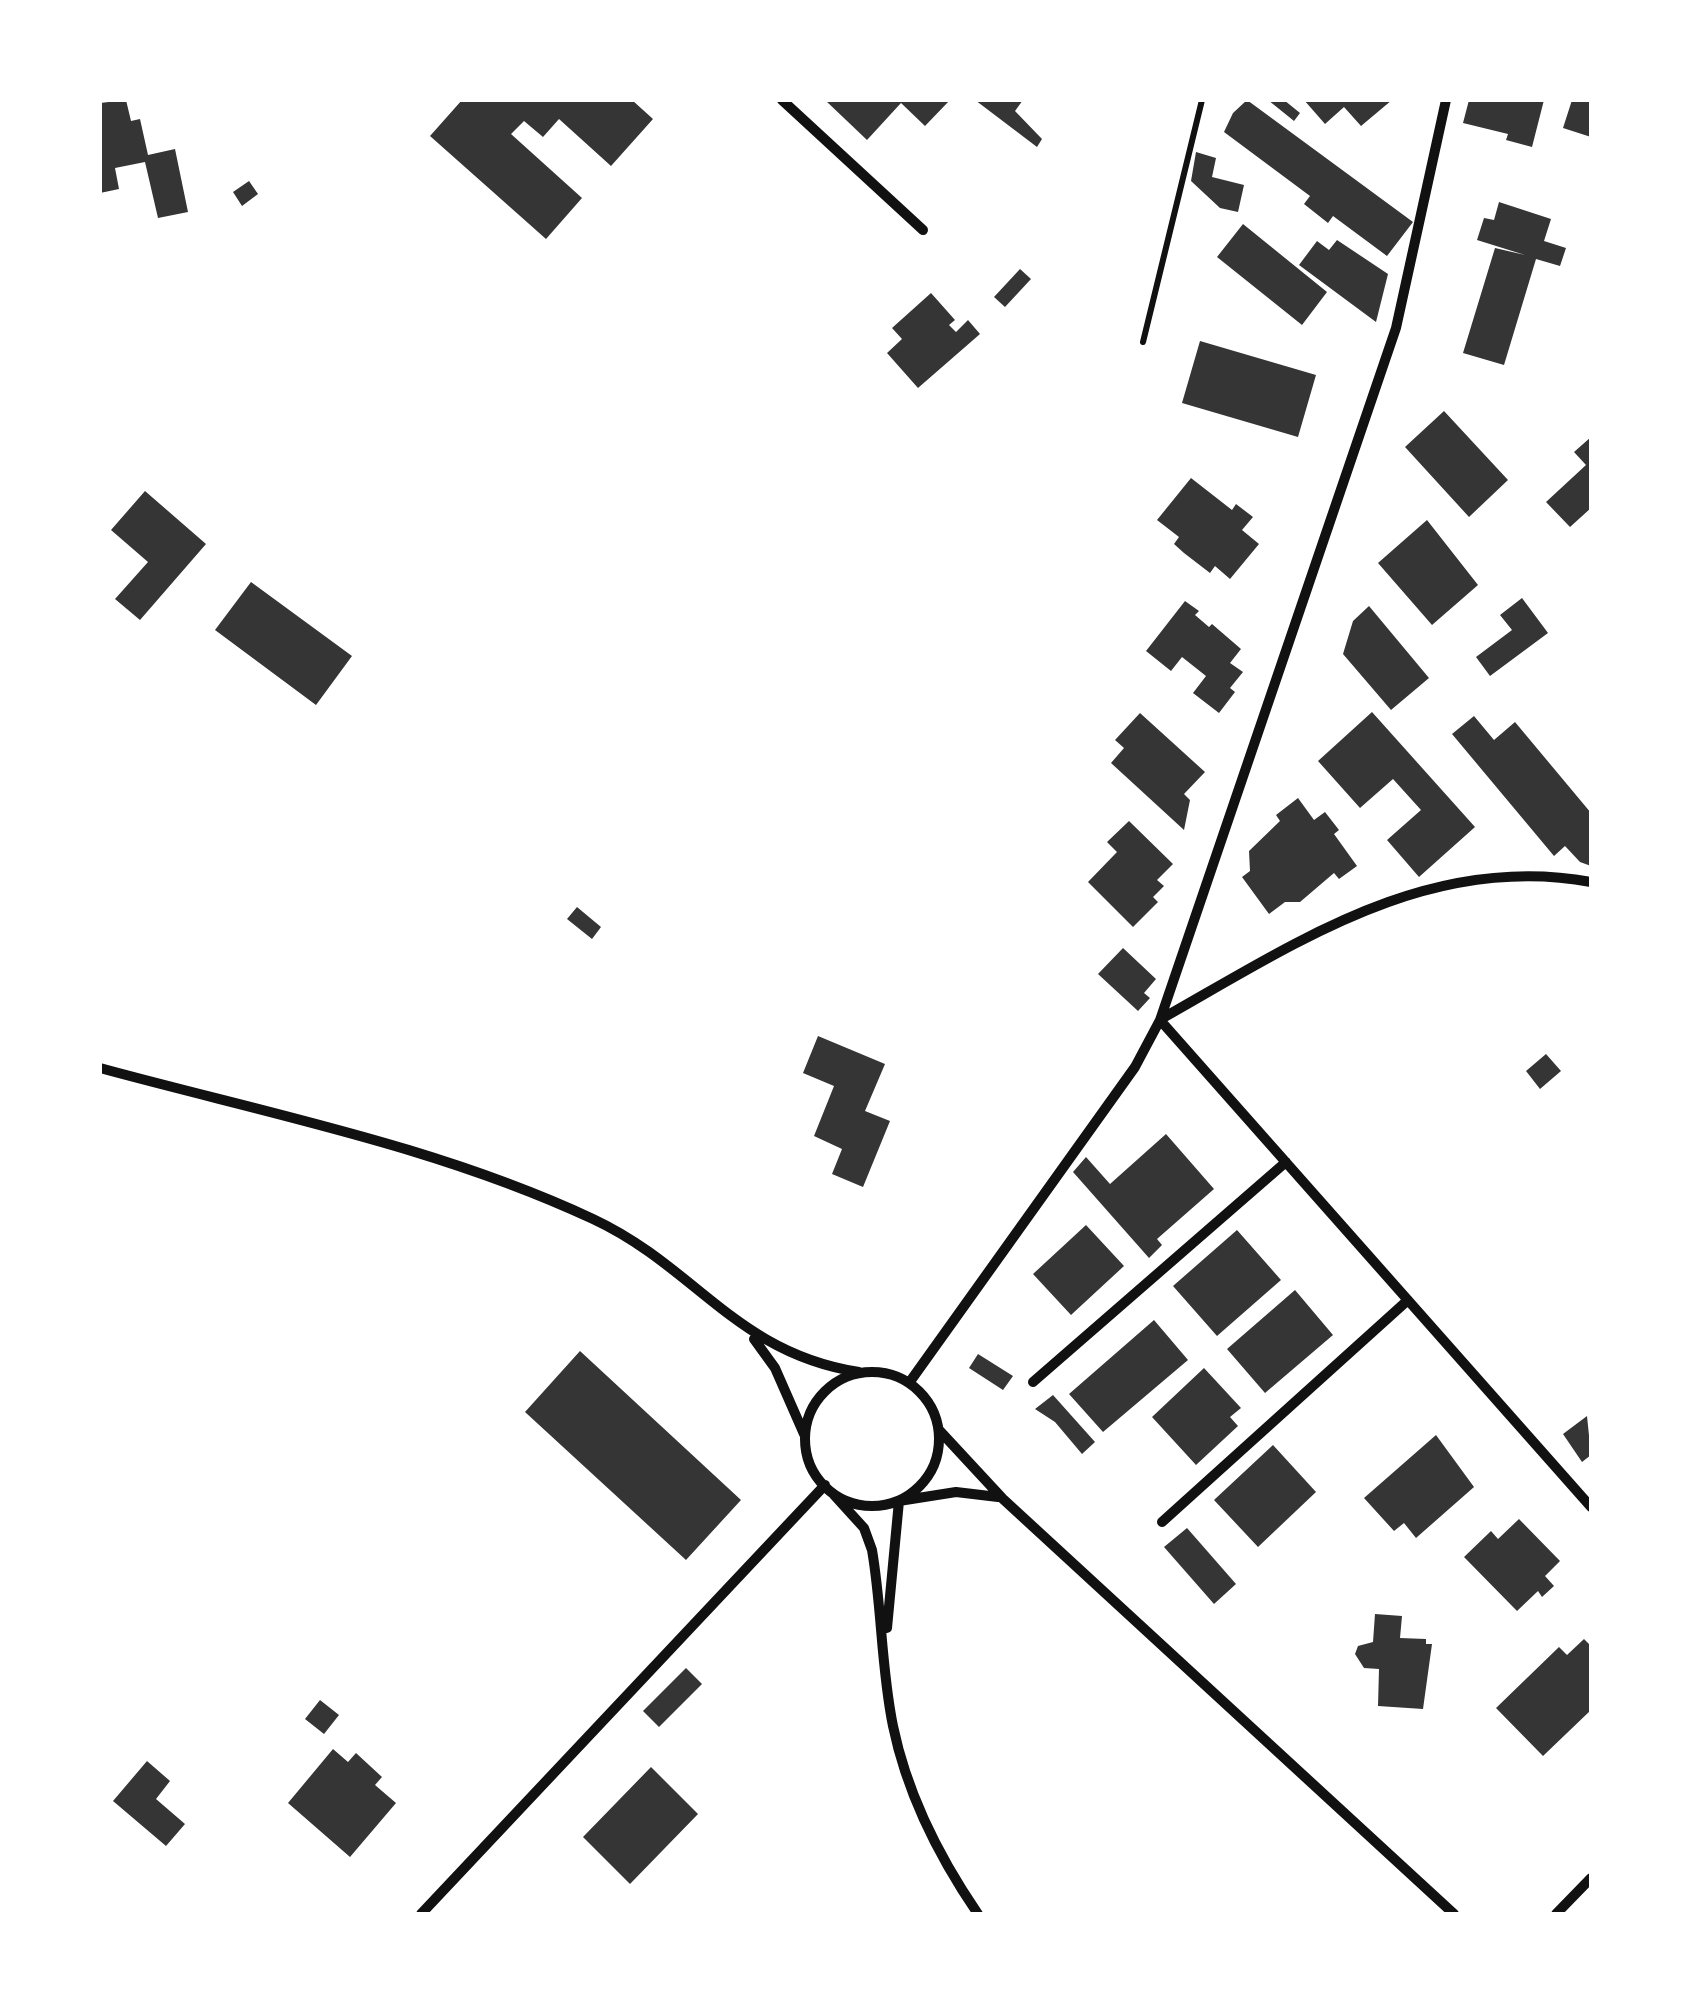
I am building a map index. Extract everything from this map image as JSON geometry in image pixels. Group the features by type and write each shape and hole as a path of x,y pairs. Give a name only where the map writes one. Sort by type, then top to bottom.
{"street":[{"path":"782,100 923,230"},
{"path":"909,1383 1135,1067 1160,1020 1396,328 1446,100"},
{"path":"1160,1020 1306,937 1428,887 1488,876 1544,873 1591,882"},
{"path":"1160,1020 1591,1507"},
{"path":"100,1068 416,1152 596,1220 666,1266 743,1328 794,1356 859,1372 881,1372 909,1383 933,1409 939,1430 932,1472 918,1490 899,1501"},
{"path":"1032,1382 1286,1162"},
{"path":"1162,1522 1408,1300"},
{"path":"743,1328 775,1368 805,1436 808,1458 825,1486 864,1528 872,1550 893,1725 913,1795 941,1856 978,1914"},
{"path":"805,1436 810,1414 821,1394 859,1372"},
{"path":"939,1430 1004,1499 1454,1914"},
{"path":"421,1914 825,1486"},
{"path":"834,1495 854,1504 877,1506 976,1491 1004,1499"},
{"path":"884,1654 899,1501"},
{"path":"1556,1914 1569,1908 1591,1878"}],"path":[{"path":"1143,342 1202,100"}],"building":[{"path":"126,100 131,121 140,119 148,155 175,149 188,212 158,218 145,162 115,168 119,189 100,193 100,103"},
{"path":"462,100 632,100 653,119 611,166 559,119 543,137 524,121 511,134 582,198 546,239 430,136"},
{"path":"825,100 950,100 925,126 901,103 867,140"},
{"path":"975,100 1023,100 1015,111 1042,139 1037,147"},
{"path":"1247,100 1413,222 1387,256 1333,216 1328,223 1304,204 1310,196 1224,132 1233,113"},
{"path":"1268,100 1284,100 1300,113 1294,121"},
{"path":"1304,100 1392,100 1361,126 1344,107 1325,124"},
{"path":"1469,100 1544,100 1532,147 1506,140 1508,134 1463,123"},
{"path":"1572,100 1591,100 1591,137 1563,128"},
{"path":"1196,152 1216,158 1212,177 1244,185 1238,212 1220,208 1191,181"},
{"path":"249,181 258,194 242,206 233,192"},
{"path":"1499,202 1551,219 1544,241 1566,248 1560,266 1536,259 1504,365 1463,353 1495,248 1525,255 1477,240 1484,218 1494,220"},
{"path":"1243,224 1327,292 1302,325 1217,257"},
{"path":"1337,240 1388,274 1376,322 1299,265 1317,241 1329,250"},
{"path":"1020,269 1031,279 1005,307 994,297"},
{"path":"931,293 955,320 949,325 956,332 968,320 980,334 918,388 887,353 902,339 892,328"},
{"path":"1200,341 1316,375 1298,437 1182,403"},
{"path":"1444,411 1508,480 1469,517 1405,447"},
{"path":"1591,437 1591,508 1570,527 1546,502 1586,465 1574,452"},
{"path":"1191,478 1232,510 1236,504 1253,517 1242,530 1259,544 1230,579 1215,566 1210,573 1184,553 1174,544 1179,537 1157,520"},
{"path":"145,491 206,544 140,620 115,599 148,562 111,530"},
{"path":"1427,520 1478,585 1432,625 1378,563"},
{"path":"251,582 352,656 316,705 215,630"},
{"path":"1522,598 1548,633 1490,676 1476,657 1512,630 1500,615"},
{"path":"1185,601 1199,611 1195,615 1209,627 1212,624 1241,649 1230,663 1243,672 1230,688 1235,692 1219,713 1193,693 1206,676 1182,657 1171,671 1146,651"},
{"path":"1369,606 1429,678 1391,710 1343,654 1353,621"},
{"path":"1372,712 1475,827 1419,877 1387,840 1421,810 1393,779 1360,808 1318,761"},
{"path":"1140,713 1205,772 1184,794 1190,800 1184,830 1111,763 1124,748 1115,740"},
{"path":"1474,716 1494,740 1515,722 1591,813 1591,866 1580,862 1565,846 1554,856 1452,734"},
{"path":"1298,798 1314,820 1325,812 1339,830 1334,834 1357,866 1339,879 1334,873 1300,902 1285,902 1269,914 1242,877 1250,871 1249,851 1280,821 1276,815"},
{"path":"1129,821 1173,864 1157,880 1164,886 1153,897 1158,902 1133,927 1088,882 1117,852 1107,842"},
{"path":"577,907 601,927 592,939 567,919"},
{"path":"1123,948 1156,979 1144,993 1150,998 1138,1011 1098,974"},
{"path":"818,1036 885,1064 865,1111 890,1121 863,1187 832,1174 842,1149 814,1136 834,1086 803,1073"},
{"path":"1546,1054 1561,1071 1540,1089 1526,1071"},
{"path":"1166,1134 1214,1189 1157,1239 1162,1245 1149,1258 1073,1172 1086,1157 1110,1184"},
{"path":"1086,1225 1124,1266 1071,1315 1033,1274"},
{"path":"1237,1230 1281,1280 1217,1336 1173,1286"},
{"path":"1295,1290 1333,1335 1265,1393 1227,1349"},
{"path":"1154,1320 1188,1360 1103,1432 1069,1394"},
{"path":"580,1351 741,1500 686,1560 525,1412"},
{"path":"978,1354 1013,1376 1003,1390 969,1368"},
{"path":"1204,1368 1241,1408 1230,1417 1238,1426 1196,1465 1152,1417"},
{"path":"1053,1395 1095,1442 1082,1454 1055,1422 1035,1409"},
{"path":"1587,1416 1591,1455 1582,1462 1563,1434"},
{"path":"1436,1435 1474,1487 1416,1538 1404,1523 1394,1531 1364,1498"},
{"path":"1273,1445 1316,1492 1258,1547 1214,1500"},
{"path":"1519,1519 1560,1561 1545,1576 1554,1586 1542,1597 1538,1591 1517,1611 1464,1557 1491,1531 1498,1539"},
{"path":"1187,1528 1236,1584 1214,1604 1164,1547"},
{"path":"1375,1614 1402,1616 1400,1638 1426,1639 1426,1644 1432,1644 1423,1709 1378,1706 1379,1669 1364,1668 1355,1654 1358,1646 1373,1642"},
{"path":"1584,1639 1591,1646 1591,1710 1543,1756 1496,1708 1559,1647 1567,1655"},
{"path":"686,1668 702,1684 659,1727 643,1711"},
{"path":"320,1700 339,1715 324,1734 305,1719"},
{"path":"333,1749 348,1762 356,1753 382,1777 375,1785 396,1803 350,1857 288,1803"},
{"path":"147,1761 170,1781 156,1799 185,1824 166,1846 113,1801"},
{"path":"651,1767 698,1814 630,1884 583,1837"}]}
